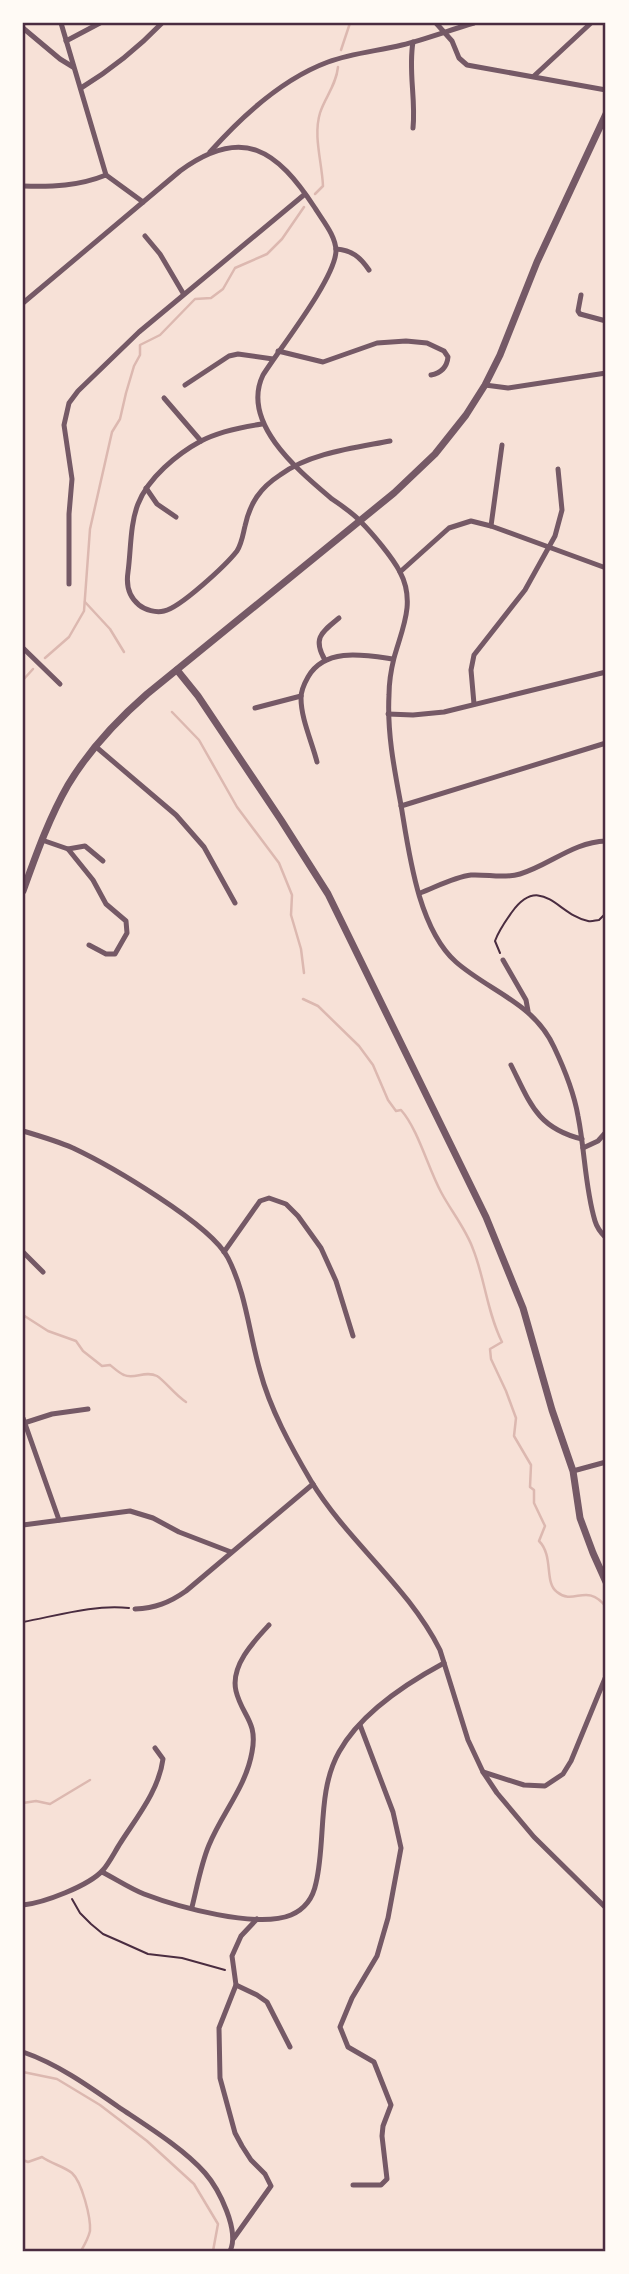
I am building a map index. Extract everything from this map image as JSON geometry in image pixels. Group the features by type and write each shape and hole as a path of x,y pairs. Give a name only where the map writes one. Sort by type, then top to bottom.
{"street":[{"path":"61,23 106,175 143,202"},
{"path":"66,41 100,23"},
{"path":"81,88 110,70 162,23"},
{"path":"436,23 452,41 459,58 467,65 606,90"},
{"path":"23,303 180,171 210,152 232,128 271,95 310,70 330,61 412,42 474,23"},
{"path":"534,76 591,23"},
{"path":"23,28 60,59 73,66"},
{"path":"412,42 410,66 415,112 413,128"},
{"path":"23,891 67,786 95,746 129,709 394,493 435,454 466,415 500,355 537,262 606,114"},
{"path":"210,152 239,147 260,151 276,161 305,194 335,242 330,275 263,375 256,393 262,424 296,464 331,498 361,521 400,572 407,590 408,608 393,659 388,714 390,742 409,853 420,893 435,937 454,960 472,975 528,1011 553,1044 578,1113 595,1223 606,1238"},
{"path":"23,186 66,186 106,175"},
{"path":"69,584 72,479 64,425 69,403 139,331 305,194"},
{"path":"145,236 160,254 183,293"},
{"path":"336,249 347,250 360,257 369,270"},
{"path":"581,295 580,314 606,321"},
{"path":"278,351 323,362 377,343 426,343 444,351 448,357 445,367 431,375"},
{"path":"184,385 229,356 238,354 273,359"},
{"path":"485,385 503,389 606,373"},
{"path":"164,398 201,441"},
{"path":"262,424 223,432 201,441 150,481 135,511 127,583 130,595 142,608 156,612 173,607 231,557 241,542 253,502 261,491 296,464 390,441"},
{"path":"491,526 502,445"},
{"path":"474,705 471,670 474,655 525,590 555,536 562,510 558,469"},
{"path":"146,488 157,504 176,517"},
{"path":"400,572 449,528 471,521 606,568"},
{"path":"325,660 318,649 318,642 321,635 339,618"},
{"path":"23,648 60,684"},
{"path":"317,762 301,696 311,671 325,660 353,655 393,659"},
{"path":"177,670 198,696 320,881 496,1238 523,1308 552,1410 573,1471 580,1518 606,1582"},
{"path":"388,714 444,712 606,672"},
{"path":"254,708 301,696"},
{"path":"401,806 606,743"},
{"path":"95,746 176,815 204,846 235,903"},
{"path":"43,840 68,849 85,846 103,861"},
{"path":"420,893 462,877 516,875 580,846 606,841"},
{"path":"68,849 93,880 106,904 126,921 127,933 115,954 106,954 89,945"},
{"path":"503,960 526,1000 528,1011"},
{"path":"511,1066 541,1118 555,1130 582,1139"},
{"path":"23,1131 49,1138 100,1162 186,1216 206,1232 224,1252 239,1285 261,1374 296,1455 333,1512 423,1619 440,1650 468,1740 483,1772 497,1793 534,1837 606,1908"},
{"path":"583,1148 598,1141 606,1132"},
{"path":"224,1252 260,1201 269,1198 286,1204 298,1216 329,1261 353,1336"},
{"path":"23,1252 43,1272"},
{"path":"59,1520 24,1420 88,1409"},
{"path":"573,1471 606,1462"},
{"path":"135,1609 153,1608 174,1600 313,1484"},
{"path":"23,1525 115,1512 139,1513 231,1552"},
{"path":"192,1908 209,1844 233,1802 251,1759 253,1727 236,1690 236,1680 248,1648 269,1625"},
{"path":"102,1872 145,1894 217,1914 257,1919 291,1915 309,1901 317,1882 328,1779 338,1753 360,1724 414,1679 444,1663"},
{"path":"483,1772 524,1785 545,1786 563,1774 571,1761 606,1676"},
{"path":"353,2185 381,2185 387,2179 382,2136 391,2105 374,2062 348,2047 340,2027 357,1988 377,1956 388,1918 401,1847 393,1812 360,1724"},
{"path":"23,1905 68,1890 102,1872 145,1805 158,1779 163,1759 155,1748"},
{"path":"230,2251 234,2238 271,2186 235,2133 220,2085 219,2028 236,1985 234,1950 241,1936 257,1919"},
{"path":"236,1985 267,2002 290,2047"},
{"path":"23,2052 91,2088 149,2127 198,2166 216,2189 234,2238"}],"path":[{"path":"503,960 495,941 499,931 522,900 533,895 587,921 599,920 606,913"},
{"path":"23,1622 83,1611 120,1607 135,1609"},
{"path":"68,1890 80,1913 103,1934 157,1957 182,1958 222,1970 233,1968"}],"waterway":[{"path":"341,50 350,23"},
{"path":"315,194 323,186 318,122 338,67"},
{"path":"45,658 69,637 84,611 90,529 112,432 120,419 134,366 140,355 140,345 160,335 195,299 211,298 223,289 235,268 267,254 282,239 304,207"},
{"path":"85,602 110,629 124,652"},
{"path":"23,680 33,669"},
{"path":"172,712 199,740 237,807 279,863 292,895 291,915 301,949 304,973"},
{"path":"303,999 318,1006 359,1046 373,1065 388,1100 396,1111 401,1110 413,1127 441,1192 470,1242 502,1342 490,1349 491,1359 516,1418 514,1436 531,1465 530,1487 534,1490 534,1503 545,1526 539,1541 544,1547 553,1588 563,1596 593,1596 606,1607"},
{"path":"23,1315 48,1331 76,1341 83,1351 102,1366 110,1365 128,1376 157,1376 186,1402"},
{"path":"23,1803 36,1801 50,1804 90,1780"},
{"path":"23,2072 57,2079 100,2105 147,2141 194,2184 218,2224 213,2251"},
{"path":"23,2160 28,2162 42,2157 69,2171 76,2178 85,2200 90,2225 81,2251"}]}
